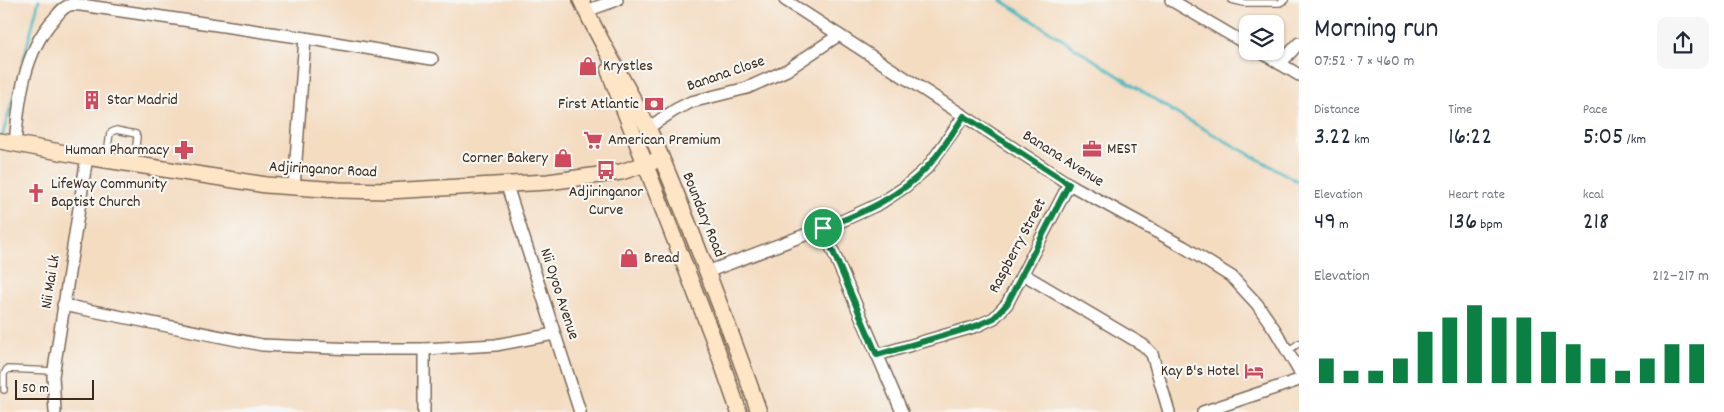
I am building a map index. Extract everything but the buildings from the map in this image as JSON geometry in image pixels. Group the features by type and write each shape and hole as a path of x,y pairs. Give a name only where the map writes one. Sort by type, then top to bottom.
{"main road":[{"name":"Boundary Road","path":"584,6 662,158 735,343 758,412"},
{"name":"Boundary Road","path":"599,38 606,64 713,338 739,412"},
{"name":"Adjiringanor Road","path":"8,142 87,157 266,185 389,191 507,186 592,178 646,165 662,158"}],"street":[{"path":"584,6 617,0"},
{"name":"Banana Avenue","path":"785,0 1069,184 1184,247 1232,277 1257,304 1299,370"},
{"path":"1171,0 1239,40"},
{"path":"8,142 29,60 44,30 62,9 70,5 82,5 432,58"},
{"name":"Banana Close","path":"648,128 691,102 747,88 787,70 839,35"},
{"path":"294,187 305,38"},
{"path":"1280,64 1299,43"},
{"path":"1274,60 1299,75"},
{"path":"707,272 823,228 881,203 905,187 928,167 964,116"},
{"name":"Nii Mai Lk","path":"55,412 54,372 87,157"},
{"name":"Raspberry Street","path":"877,355 976,326 994,318 1007,304 1069,184"},
{"name":"Nii Oyoo Avenue","path":"507,186 580,412"},
{"path":"823,228 902,412"},
{"path":"1023,274 1143,345 1152,354 1169,412"},
{"path":"63,305 262,345 355,349 424,349 496,345 554,334"},
{"path":"424,349 424,412"},
{"path":"1203,412 1299,380"}],"lane":[{"path":"1232,0 1244,3 1280,3 1285,0"},
{"path":"106,160 110,133 116,130 133,132 137,137 134,164"},
{"path":"1288,351 1299,342"},
{"path":"4,390 4,374 7,369 54,372"}],"waterway":[{"path":"23,62 39,0"},
{"path":"1001,0 1179,115 1299,182"},
{"path":"2,137 18,81"}],"place":[{"name":"Krystles","path":"588,66"},
{"name":"Star Madrid","path":"92,100"},
{"name":"First Atlantic","path":"654,104"},
{"name":"American Premium","path":"593,140"},
{"name":"MEST","path":"1092,149"},
{"name":"Human Pharmacy","path":"184,150"},
{"name":"Corner Bakery","path":"563,158"},
{"name":"Adjiringanor Curve","path":"606,170"},
{"name":"LifeWay Community Baptist Church","path":"36,193"},
{"name":"Bread","path":"629,258"},
{"name":"Kay B's Hotel","path":"1254,371"}],"route":[{"path":"964,116 1069,184 1007,304 994,318 976,326 877,355 823,228 881,203 905,187 928,167 964,116"}]}
